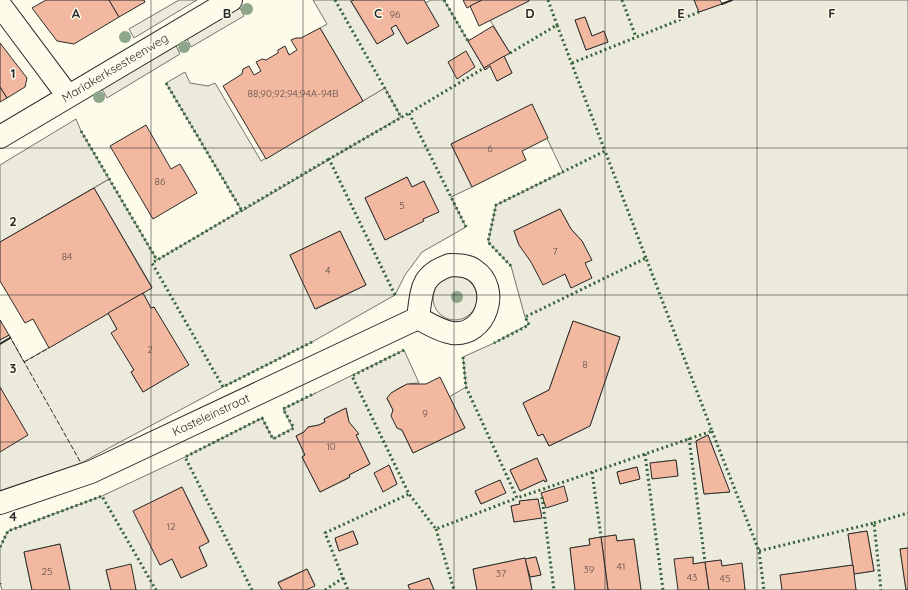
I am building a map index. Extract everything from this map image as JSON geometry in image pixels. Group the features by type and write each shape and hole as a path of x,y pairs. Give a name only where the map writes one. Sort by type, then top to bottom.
{"street":[{"name":"Mariakerksesteenweg","path":"0,137 231,0"},
{"path":"0,5 68,96"},
{"name":"Kasteleinstraat","path":"0,504 91,472 418,318"}],"shaded area":[{"path":"179,0 197,0 134,38 129,29"},
{"path":"313,0 350,0 377,44 394,34 391,28 396,25 407,44 439,26 425,3 431,0 444,0 485,70 490,66 497,81 512,73 504,56 510,53 490,20 529,0 694,0 699,12 732,0 908,0 908,548 900,549 906,590 856,590 852,565 781,575 782,590 745,590 742,564 722,566 721,560 693,564 693,557 678,590 641,590 634,539 617,541 616,535 589,539 590,545 570,548 575,590 532,590 530,577 541,575 536,557 473,569 477,590 434,590 429,578 408,585 410,590 306,590 315,585 307,569 278,582 282,590 136,590 130,565 106,570 111,590 70,590 60,544 24,552 32,590 2,590 0,583 0,547 8,531 102,496 185,457 262,418 273,439 293,428 283,409 404,350 419,383 401,387 387,399 393,410 397,428 402,430 413,453 465,428 449,397 466,387 463,357 494,343 529,324 525,317 511,266 488,242 496,205 563,172 531,105 451,144 472,187 451,197 466,227 422,252 405,275 395,295 312,342 223,387 81,463 0,491 0,340 9,335 24,362 108,313 117,329 112,333 134,370 131,372 143,392 188,365 154,307 151,308 143,293 152,287 94,188 109,179 157,260 329,159 385,88 363,101 320,28 327,24","holes":["585,17 592,36 604,32 608,42 586,50 575,20","407,177 412,187 424,181 438,212 423,219 423,221 385,240 365,198","560,209 571,229 582,241 591,260 585,263 571,288 565,274 519,245 514,231","340,231 366,285 316,309 290,255","573,321 620,337 590,426 549,446 543,434 538,436 523,403 549,390","346,408 349,422 358,434 356,435 370,464 349,475 349,478 320,492 302,457 305,455 296,436 304,432 308,427 325,422 324,419","708,435 729,492 704,494 696,441","537,458 547,481 544,480 520,491 510,470","676,460 678,476 650,463","389,465 397,484 383,491","637,467 639,479 620,484 617,472","500,480 505,493 481,504 475,492","182,487 209,541 199,547 207,565 181,578 172,559 160,565 134,511","538,499 541,517 514,522 511,506 520,504 520,501","353,531 358,543 339,551 335,539","867,531 874,571 854,574 848,534"]},
{"path":"240,8 244,16 191,47 187,39"},
{"path":"176,46 180,54 107,98 102,89"},
{"path":"185,72 190,83 208,86 215,83 261,161 385,88 401,117 242,211 166,83"},
{"path":"76,119 81,131 109,179 0,242 0,165"},
{"path":"451,276 459,276 464,277 471,282 476,289 476,307 471,314 464,319 451,320 443,317 436,310 433,302 433,294 436,286 443,279"}],"building":[{"path":"46,0 109,0 119,17 74,44 57,41 32,8"},
{"path":"109,0 144,0 145,2 119,17"},
{"path":"424,0 439,26 407,44 396,25 391,28 394,34 377,44 351,1"},
{"path":"463,0 482,0 467,8"},
{"path":"482,0 529,1 479,26 470,6"},
{"path":"694,0 720,0 722,4 699,12"},
{"path":"585,17 592,36 604,31 608,42 586,50 575,20"},
{"path":"493,26 510,53 484,68 468,41"},
{"path":"320,28 363,101 266,159 223,86 242,74 243,69 249,66 254,75 261,71 256,62 262,59 266,60 278,53 278,50 285,46 289,55 297,50 291,40 301,38"},
{"path":"0,43 27,78 25,87 7,98 0,87"},
{"path":"466,51 475,67 457,79 448,62"},
{"path":"504,56 512,73 497,81 490,66 485,70 484,68"},
{"path":"0,87 7,98 0,102"},
{"path":"532,104 548,138 522,151 526,160 472,187 451,144"},
{"path":"146,125 171,169 180,164 197,193 153,219 110,146"},
{"path":"407,177 412,187 424,181 439,212 385,240 365,198"},
{"path":"94,188 152,288 49,348 33,319 25,323 0,281 0,242"},
{"path":"560,209 571,229 582,241 592,260 585,263 592,278 571,288 565,274 543,285 531,262 519,245 514,231"},
{"path":"340,231 366,285 315,309 290,255"},
{"path":"143,293 151,308 154,307 189,365 143,392 131,372 134,370 111,333 117,329 108,313"},
{"path":"0,320 9,335 0,340"},
{"path":"573,321 620,337 590,426 549,446 543,434 538,436 523,403 549,390"},
{"path":"440,377 465,428 413,453 402,430 397,428 391,416 393,410 387,398 391,393 407,384 426,384"},
{"path":"0,387 28,435 0,452"},
{"path":"346,408 349,422 359,434 356,435 370,464 349,475 350,477 320,492 302,457 305,455 296,436 304,432 308,427 325,422 324,419"},
{"path":"708,435 730,492 704,494 696,441"},
{"path":"537,458 547,481 545,482 544,480 520,491 510,470"},
{"path":"676,460 678,476 652,479 650,463"},
{"path":"389,465 397,484 383,492 374,473"},
{"path":"637,467 640,479 620,484 617,472"},
{"path":"500,480 506,493 481,504 475,491"},
{"path":"564,486 568,501 546,508 541,493"},
{"path":"182,487 209,542 199,547 207,566 181,578 172,559 160,565 133,511"},
{"path":"538,499 542,518 514,522 511,506 520,504 519,501"},
{"path":"353,531 358,544 339,551 335,538"},
{"path":"867,531 874,571 854,574 848,534"},
{"path":"616,535 617,541 634,539 641,590 608,590 601,537"},
{"path":"601,537 608,590 575,590 570,548 590,545 589,539"},
{"path":"60,544 70,590 32,590 24,552"},
{"path":"908,548 908,589 906,590 900,549"},
{"path":"536,557 541,575 530,577 525,559"},
{"path":"693,557 693,564 705,562 709,590 678,590 674,559"},
{"path":"525,558 532,590 477,590 473,569"},
{"path":"721,560 722,566 742,563 745,590 709,590 705,562"},
{"path":"131,564 136,590 111,590 106,570"},
{"path":"853,565 856,590 782,590 780,575"},
{"path":"307,569 315,586 306,590 282,590 278,583"},
{"path":"429,578 434,590 410,590 408,585"}],"hedge":[{"path":"335,0 401,117"},
{"path":"444,0 468,41"},
{"path":"548,0 557,25"},
{"path":"622,0 636,37"},
{"path":"572,63 699,12"},
{"path":"510,53 557,25 605,151"},
{"path":"466,227 409,113 484,68"},
{"path":"166,83 242,211"},
{"path":"395,295 329,159 409,113"},
{"path":"81,131 157,260"},
{"path":"511,266 488,242 496,205 605,151 646,258"},
{"path":"312,342 223,387 152,263 329,159"},
{"path":"463,357 466,387 517,498 712,431 646,258 525,317 529,325 494,343"},
{"path":"404,350 352,376 409,494 436,529 517,498"},
{"path":"252,590 185,457 262,418 273,439 294,428 283,409 315,393"},
{"path":"712,431 759,551 764,590"},
{"path":"689,438 705,562"},
{"path":"645,454 663,590"},
{"path":"592,472 601,537"},
{"path":"325,590 343,578 325,533 409,494"},
{"path":"0,547 8,531 102,496 156,590"},
{"path":"542,497 554,590"},
{"path":"874,523 908,513"},
{"path":"759,551 874,523 881,590"},
{"path":"436,529 454,590"},
{"path":"343,578 348,590"}],"fence":[{"path":"9,335 81,463"},
{"path":"24,362 49,348"}],"wall":[{"path":"722,4 732,0"},
{"path":"0,344 10,338"}]}
